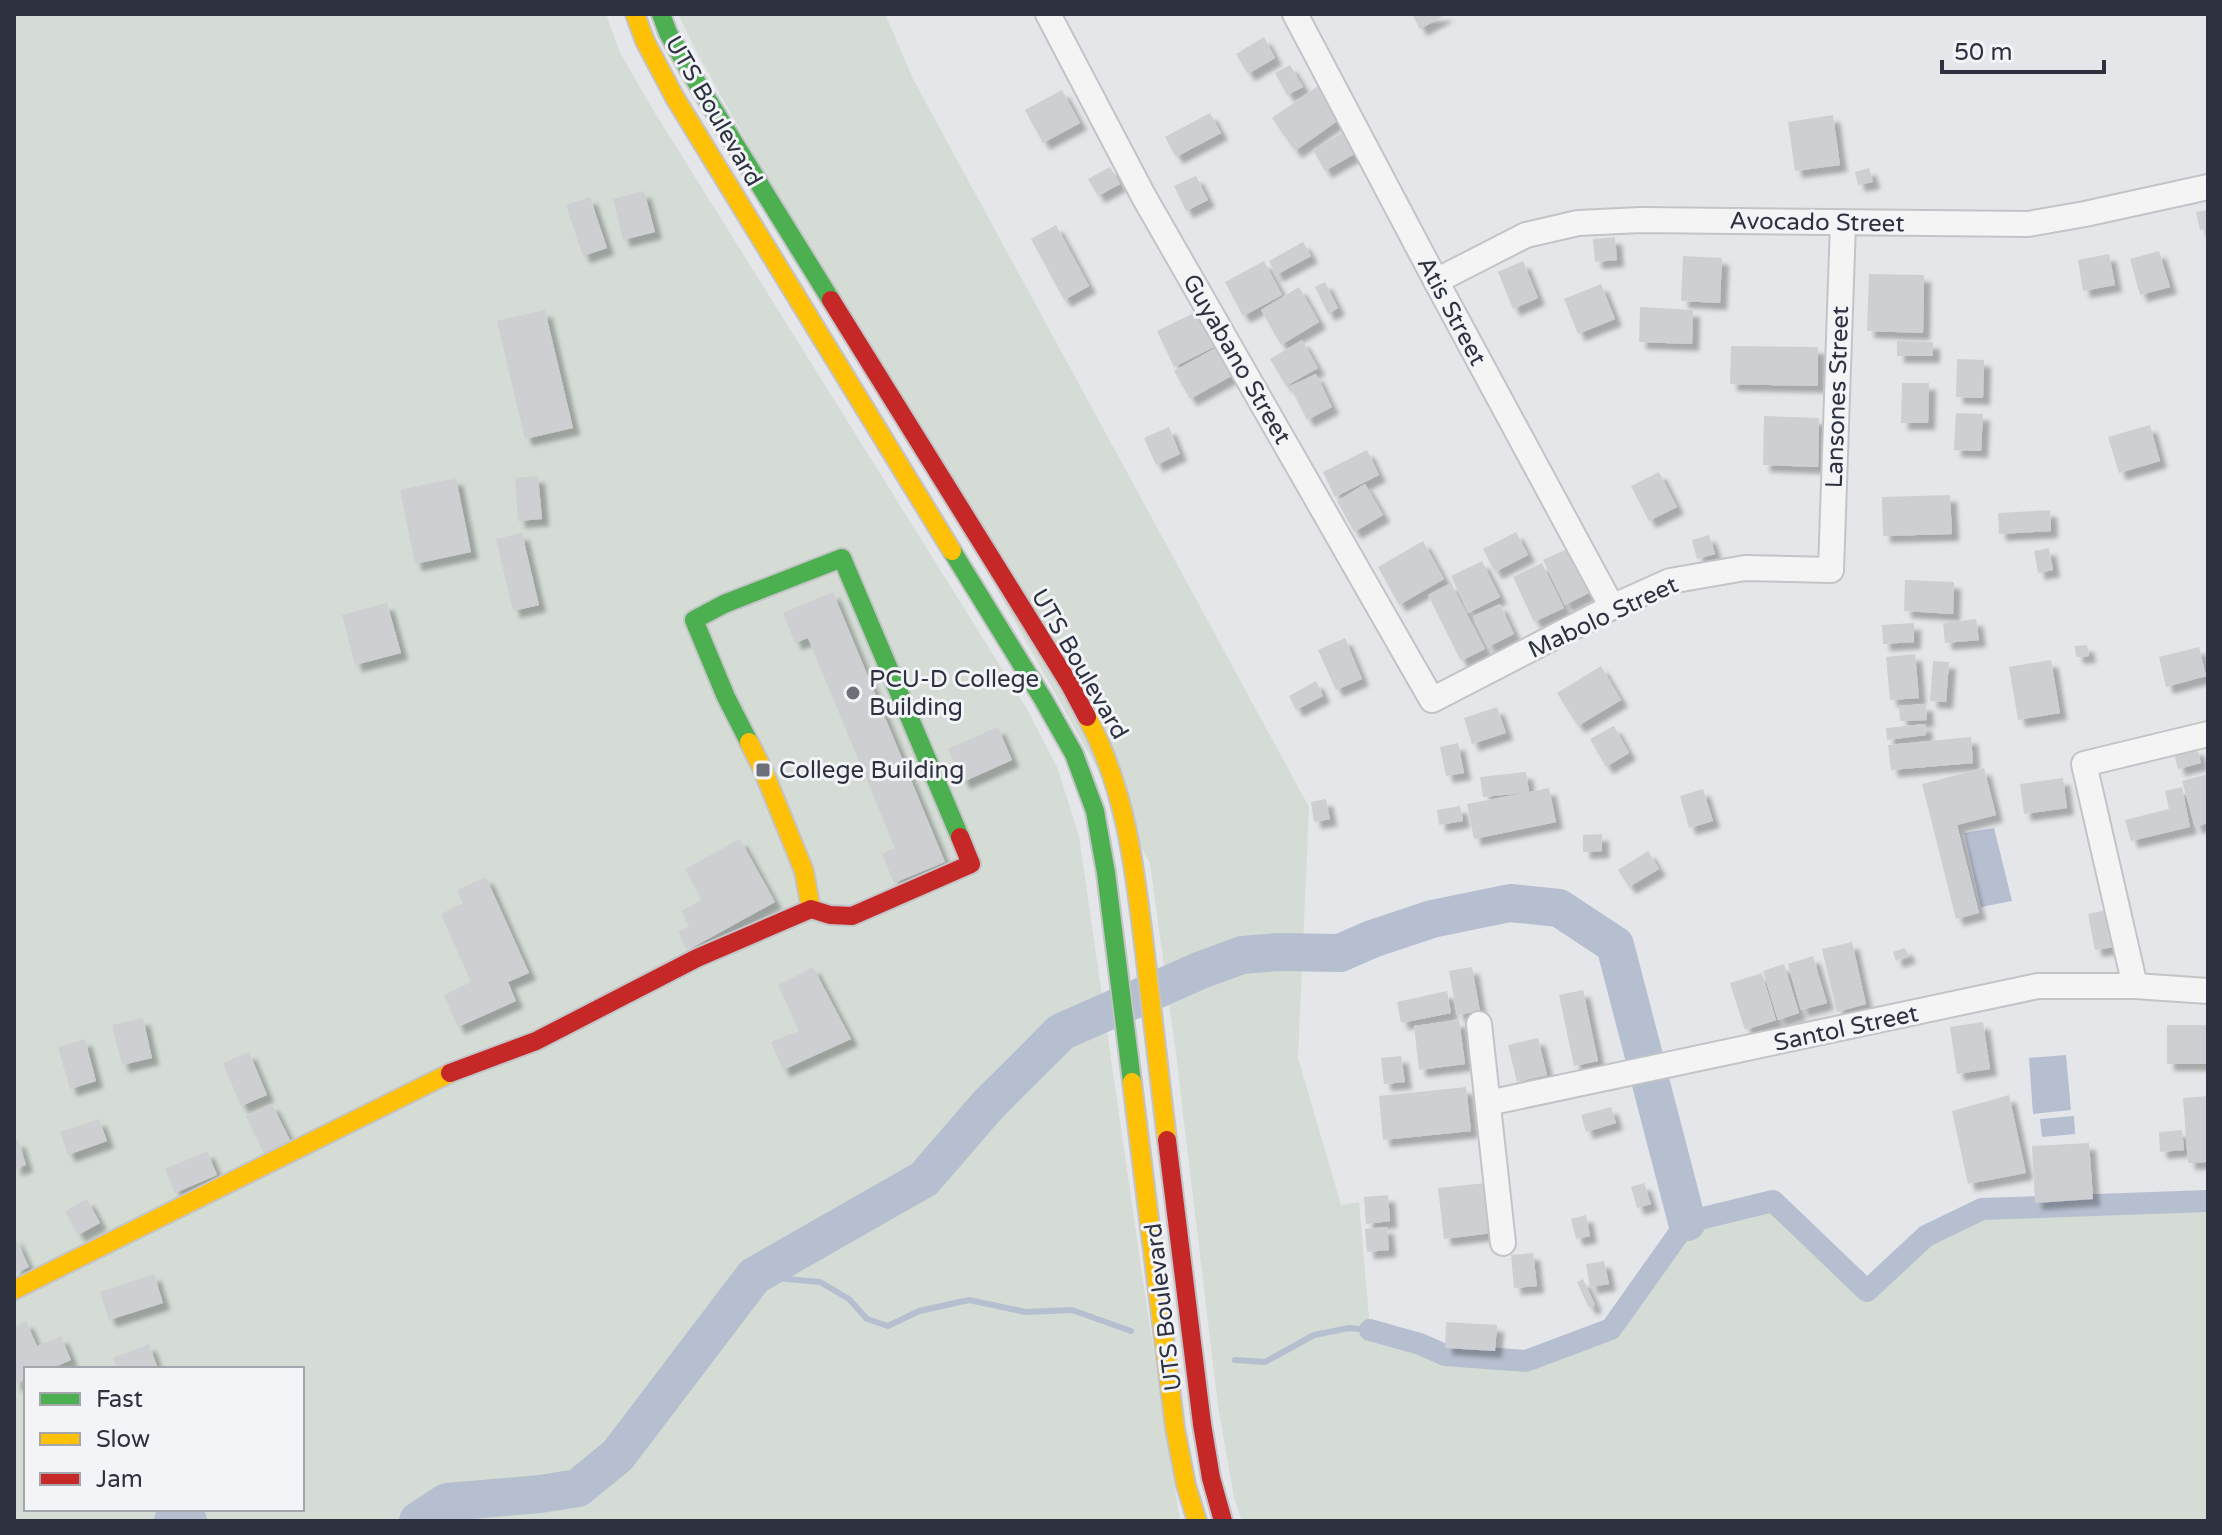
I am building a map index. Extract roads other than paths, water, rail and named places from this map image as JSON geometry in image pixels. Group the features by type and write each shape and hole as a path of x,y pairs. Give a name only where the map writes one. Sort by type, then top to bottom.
{"main road":[{"name":"UTS Boulevard","path":"635,14 645,41 675,98 1074,754 1095,811 1106,873 1175,1428 1186,1485 1197,1521"},
{"name":"UTS Boulevard","path":"661,14 668,33 697,83 1062,672 1100,741 1121,799 1134,866 1202,1424 1211,1478 1223,1521"},
{"path":"14,1290 440,1077 536,1041 697,958 811,909 830,915 852,916 971,864 842,558 724,604 694,620 799,857 811,909"}],"street":[{"name":"Guyabano Street","path":"1048,14 1144,197 1432,700"},
{"name":"Atis Street","path":"1295,14 1612,607"},
{"name":"Avocado Street","path":"1436,281 1526,235 1578,223 1641,220 2028,224 2208,187"},
{"name":"Lansones Street","path":"1831,570 1843,223"},
{"name":"Mabolo Street","path":"1432,700 1612,607 1670,581 1745,568 1831,570"},
{"path":"2135,986 2084,764 2208,734"},
{"name":"Santol Street","path":"1488,1103 2038,986 2135,986 2208,991"},
{"path":"1479,1024 1503,1243"}],"water":[{"path":"1994,828 2012,901 1981,907 1964,833"},
{"path":"2066,1055 2071,1110 2033,1114 2029,1058"},
{"path":"2074,1116 2075,1134 2042,1137 2040,1119"}],"waterway":[{"path":"418,1521 447,1502 578,1488 618,1455 754,1276 924,1179 988,1105 1061,1032 1242,955 1340,953 1432,919 1510,903 1559,908 1615,945 1687,1222"},
{"path":"1370,1330 1420,1344 1445,1355 1526,1361 1611,1329 1687,1222 1773,1201 1867,1291 1926,1236 1982,1209 2208,1201"},
{"path":"754,1276 820,1282 849,1299 867,1319 888,1326 919,1311 969,1300 1026,1312 1072,1310 1131,1331"},
{"path":"1235,1360 1265,1362 1314,1335 1349,1328 1370,1330"},
{"path":"173,1521 188,1521"}],"place":[{"name":"PCU-D College Building","path":"853,693"},
{"name":"College Building","path":"763,770"}]}
